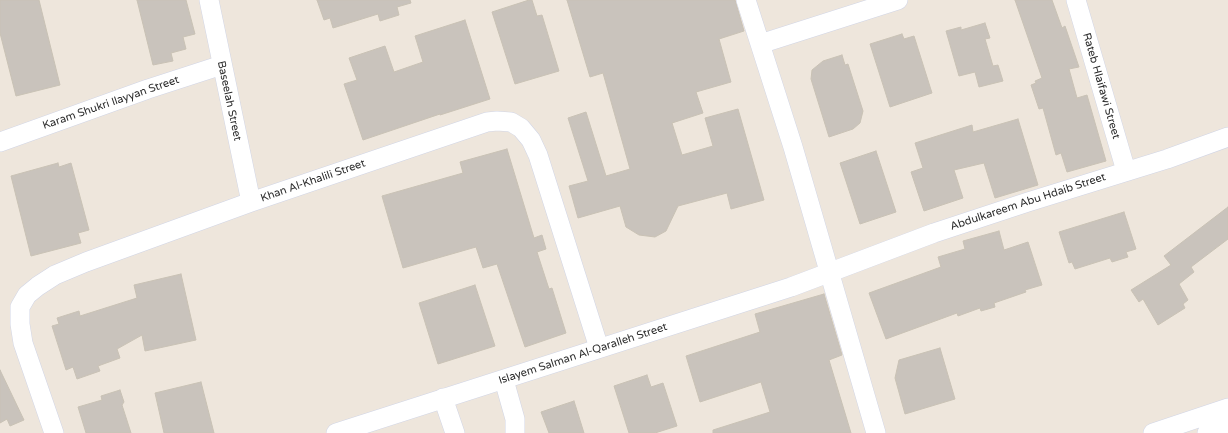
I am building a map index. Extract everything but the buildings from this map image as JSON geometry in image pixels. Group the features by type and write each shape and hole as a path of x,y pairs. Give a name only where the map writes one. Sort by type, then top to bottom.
{"street":[{"name":"Baseelah Street","path":"209,0 251,202"},
{"path":"746,0 793,147 876,433"},
{"path":"760,44 898,0"},
{"name":"Rateb Hlaifawi Street","path":"1076,0 1126,171"},
{"name":"Karam Shukri Ilayyan Street","path":"0,140 222,65"},
{"name":"Khan Al-Khalili Street","path":"54,433 23,343 20,324 20,307 27,295 38,286 55,275 80,264 251,202 488,122 511,122 521,128 531,140 538,155 599,348"},
{"name":"Abdulkareem Abu Hdaib Street","path":"830,273 934,233 1167,159 1228,137"},
{"name":"Islayem Salman Al-Qaralleh Street","path":"336,433 504,380 830,273"},
{"path":"504,380 515,419 515,433"},
{"path":"443,398 455,433"},
{"path":"1153,433 1228,408"},
{"path":"1207,433 1228,426"}]}
